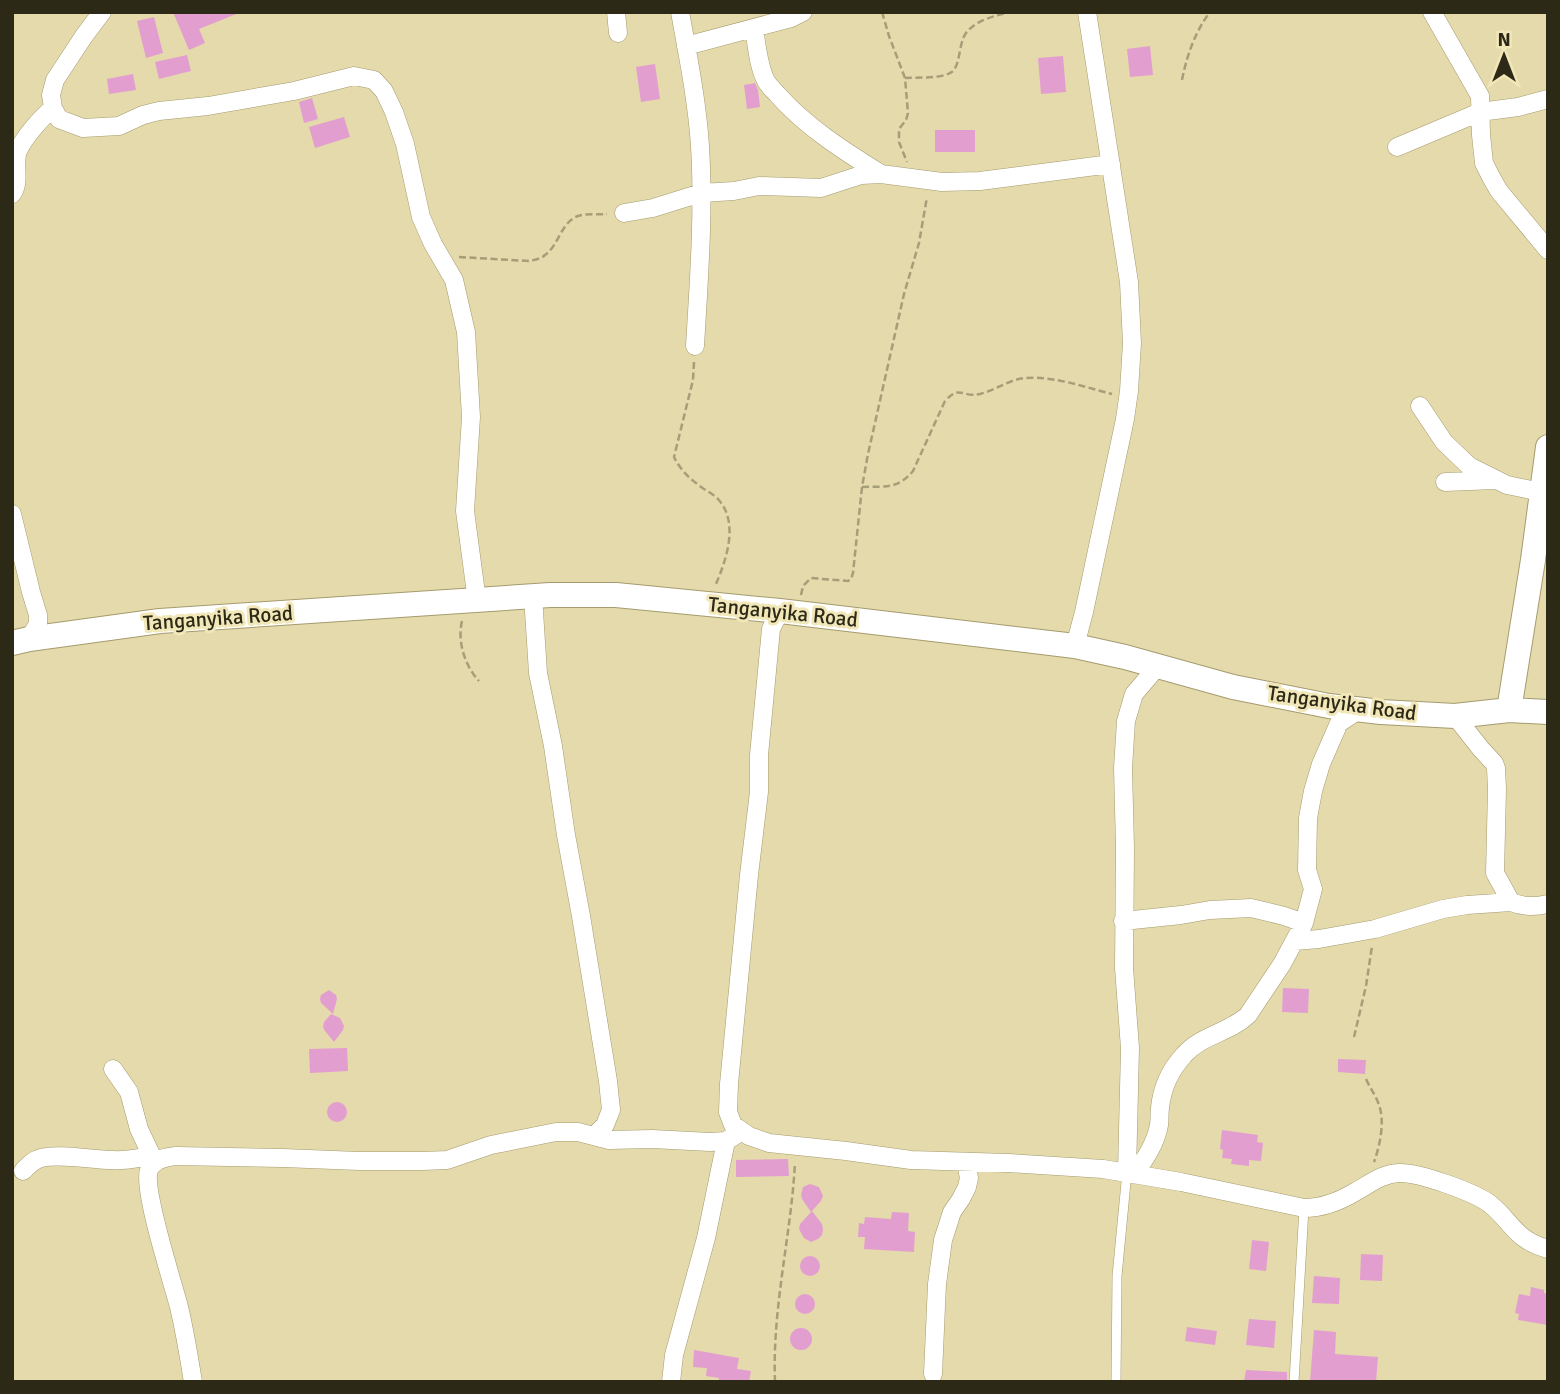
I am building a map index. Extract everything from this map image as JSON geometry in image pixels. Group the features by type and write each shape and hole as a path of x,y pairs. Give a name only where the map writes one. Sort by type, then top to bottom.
{"street":[{"path":"102,12 55,80 51,96 53,108 60,119 83,128 119,126 159,111 294,92 354,76 374,80 384,91 405,144 421,217 454,280 466,332 471,417 465,511 472,601"},
{"path":"616,12 618,33"},
{"path":"680,12 695,97 701,192 695,345"},
{"path":"686,46 791,18 803,12"},
{"path":"1075,646 1122,439 1132,343 1129,282 1121,220 1087,12"},
{"path":"1432,12 1480,96 1484,163 1499,191 1548,250"},
{"path":"754,28 759,61 767,83 786,105 809,125 881,174"},
{"path":"1397,147 1480,112 1518,107 1548,99"},
{"path":"12,194 16,189 18,151 39,120 53,108"},
{"path":"624,213 653,208 701,192 734,191 759,186 821,188 861,175 980,181 1111,163"},
{"path":"1420,406 1444,442 1469,466 1507,485 1541,492"},
{"path":"1509,710 1540,561 1541,492 1548,447"},
{"path":"1444,482 1495,480"},
{"path":"12,514 38,615 38,624 21,641"},
{"name":"Tanganyika Road","path":"21,641 160,621 533,596 616,595 709,603 1075,646 1233,687 1381,712 1455,716 1509,710 1548,712"},
{"path":"533,596 538,673 553,746 608,1081 611,1110 605,1125 594,1136"},
{"path":"780,611 771,629 759,755 759,792 729,1084 728,1112 733,1125 749,1136 769,1143 911,1160 1081,1167 1131,1173 1304,1208 1324,1205 1356,1192 1383,1176 1399,1173 1417,1175 1478,1196 1490,1204 1525,1241 1548,1249"},
{"path":"1131,1173 1130,1048 1123,921 1123,768 1126,721 1134,694 1158,666"},
{"path":"1131,1173 1146,1158 1155,1138 1164,1087 1173,1069 1192,1046 1241,1022 1248,1015 1282,964 1304,923 1314,889 1307,870 1308,818 1314,790 1321,764 1339,723 1360,709"},
{"path":"1455,716 1496,768 1495,873 1511,902"},
{"path":"1295,941 1375,929 1443,909 1467,905 1511,902 1529,906 1548,904"},
{"path":"1123,921 1210,910 1251,908 1304,923"},
{"path":"113,1069 130,1092 139,1129 153,1159 148,1181 153,1209 180,1310 193,1382"},
{"path":"23,1171 38,1158 50,1157 114,1161 177,1156 435,1161 447,1160 491,1145 556,1132 578,1132 609,1140 700,1142 726,1141 742,1132"},
{"path":"671,1382 674,1355 706,1238 726,1141"},
{"path":"933,1374 937,1284 942,1251 952,1212 967,1187 969,1178 966,1162"}],"lane":[{"path":"1116,1382 1117,1276 1131,1173"},
{"path":"1294,1382 1304,1208"}],"path":[{"path":"806,614 801,598 803,586 807,581 818,578 848,582 853,573 862,487 875,420 904,294 919,243 921,179 899,142 899,129 908,113 905,78 882,12"},
{"path":"905,78 951,73 956,67 964,35 982,20 1010,12"},
{"path":"1182,80 1187,57 1210,12"},
{"path":"439,254 529,261 544,256 569,221 580,215 624,213"},
{"path":"695,345 693,380 674,457 679,468 717,498 727,515 728,544 722,572 709,603"},
{"path":"862,487 895,486 905,480 913,471 945,401 953,393 983,393 1015,380 1029,378 1059,381 1128,398"},
{"path":"472,601 460,626 463,650 470,672 479,681"},
{"path":"1354,1037 1375,929"},
{"path":"1356,1192 1375,1159 1380,1133 1379,1104 1366,1079"},
{"path":"775,1382 775,1335 793,1197 796,1146"}],"building":[{"path":"173,12 239,13 199,29 205,43 189,50"},
{"path":"154,17 163,53 146,58 137,21"},
{"path":"1150,46 1153,75 1130,77 1127,49"},
{"path":"187,55 191,71 159,79 155,62"},
{"path":"1063,56 1066,92 1041,94 1038,58"},
{"path":"655,64 660,99 641,102 636,67"},
{"path":"133,74 136,90 109,94 107,79"},
{"path":"755,83 760,107 747,109 744,85"},
{"path":"312,98 318,119 304,123 299,102"},
{"path":"344,117 350,137 315,148 309,127"},
{"path":"935,130 975,130 975,152 935,152"},
{"path":"1283,988 1309,989 1308,1013 1282,1012"},
{"path":"329,990 337,999 333,1014 320,999 321,995"},
{"path":"331,1014 340,1018 344,1026 334,1042 323,1027"},
{"path":"347,1048 348,1071 310,1073 309,1049"},
{"path":"1338,1059 1366,1060 1365,1074 1338,1072"},
{"path":"337,1102 344,1105 347,1112 344,1119 337,1122 330,1119 327,1112 330,1105"},
{"path":"1222,1130 1258,1135 1257,1142 1263,1143 1261,1161 1249,1160 1249,1166 1231,1164 1232,1159 1222,1158"},
{"path":"788,1159 789,1176 736,1177 736,1160"},
{"path":"810,1184 819,1187 823,1196 811,1212 801,1195 803,1187"},
{"path":"812,1211 823,1229 822,1235 811,1242 804,1238 799,1229 800,1224"},
{"path":"892,1212 909,1213 908,1231 915,1232 914,1252 864,1249 865,1237 858,1237 859,1223 864,1224 865,1217 891,1219"},
{"path":"1252,1240 1269,1242 1266,1271 1249,1269"},
{"path":"1361,1254 1383,1255 1382,1281 1360,1280"},
{"path":"810,1256 817,1259 820,1266 817,1273 810,1276 803,1273 800,1266 803,1259"},
{"path":"1314,1276 1340,1278 1339,1304 1312,1303"},
{"path":"1531,1287 1544,1290 1544,1293 1548,1294 1548,1325 1518,1320 1519,1314 1515,1313 1519,1294 1530,1296"},
{"path":"805,1294 812,1297 815,1304 812,1311 805,1314 798,1311 795,1304 798,1297"},
{"path":"1249,1319 1276,1321 1274,1348 1246,1345"},
{"path":"1187,1327 1217,1331 1215,1345 1185,1341"},
{"path":"801,1328 809,1331 812,1339 809,1347 801,1350 793,1347 790,1339 793,1331"},
{"path":"1314,1330 1336,1332 1335,1354 1378,1357 1376,1382 1310,1382"},
{"path":"694,1350 739,1358 737,1369 751,1371 749,1382 718,1382 719,1378 706,1376 707,1368 693,1367"},
{"path":"1246,1370 1287,1372 1287,1382 1244,1382"}]}
